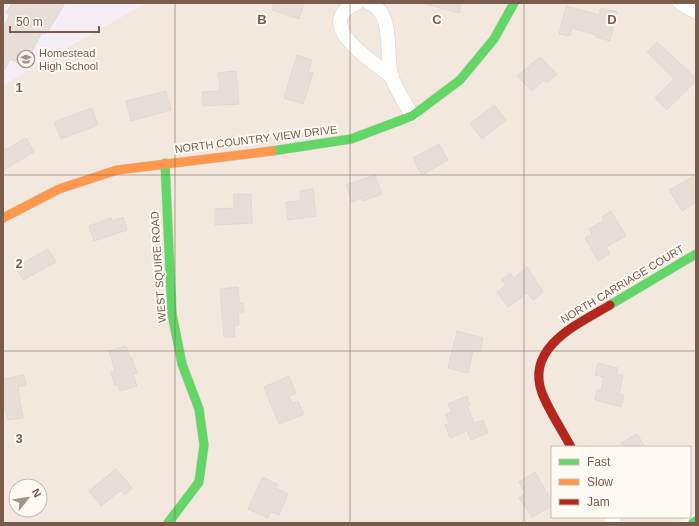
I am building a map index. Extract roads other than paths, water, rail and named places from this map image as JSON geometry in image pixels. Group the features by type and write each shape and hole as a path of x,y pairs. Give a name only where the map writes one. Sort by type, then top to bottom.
{"street":[{"path":"357,3 343,12 340,18 340,29 353,45 392,77"},
{"path":"370,3 378,8 385,21 392,77 412,116"},
{"name":"NORTH COUNTRY VIEW DRIVE","path":"3,218 59,189 117,170 295,148 351,139 412,116 460,80 494,39 514,3"},
{"path":"680,3 696,12"},
{"name":"WEST SQUIRE ROAD","path":"165,163 172,314 182,364 199,409 204,445 199,482 168,523"},
{"name":"NORTH CARRIAGE COURT","path":"570,446 542,393 538,376 540,363 545,351 566,331 696,254"}],"place":[{"name":"Homestead High School","path":"26,59"}]}
